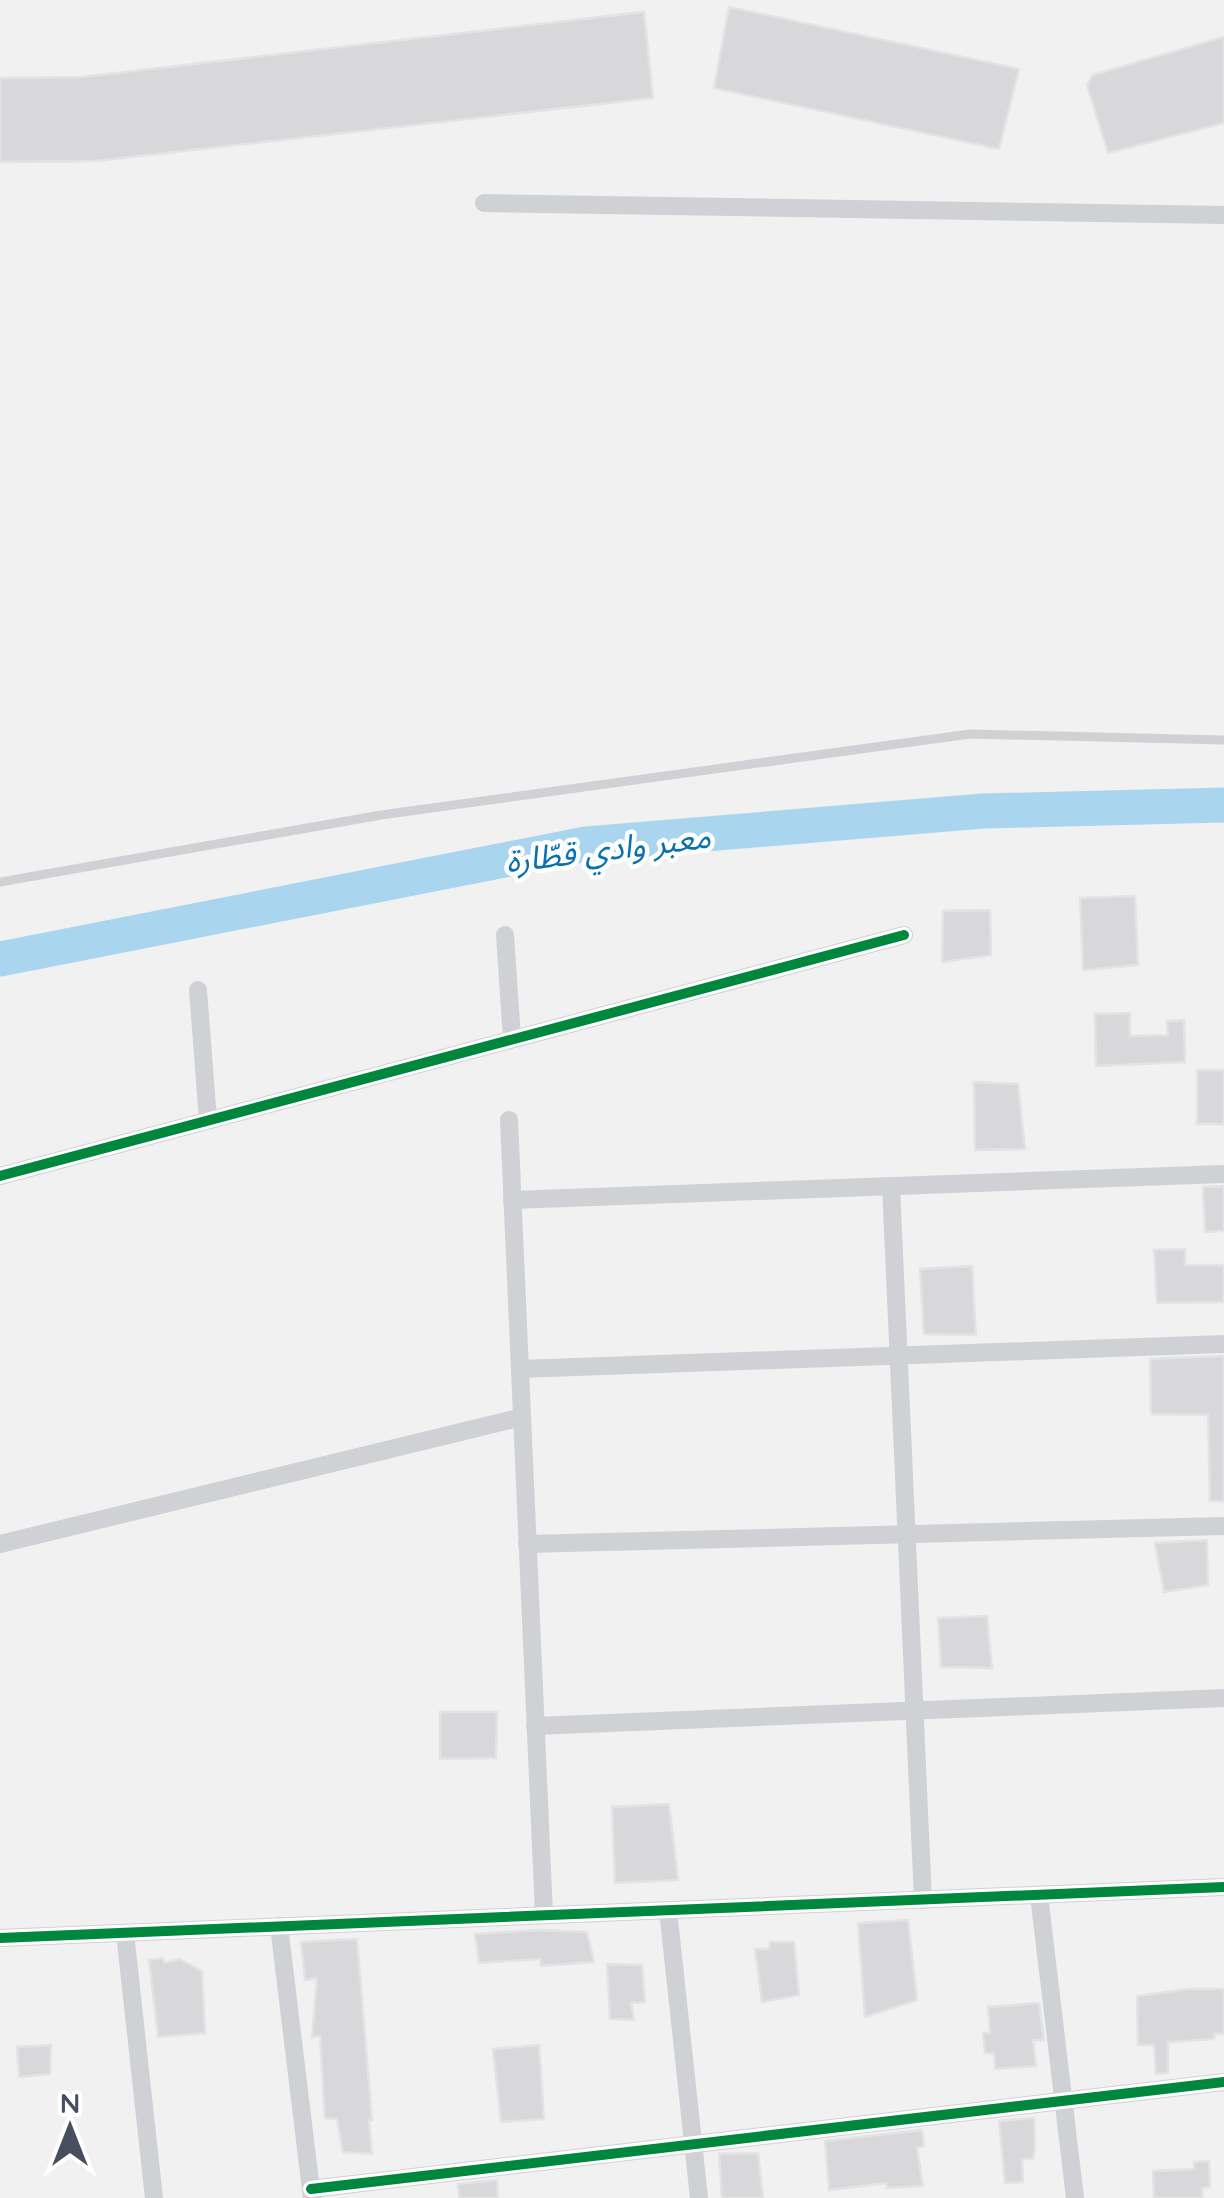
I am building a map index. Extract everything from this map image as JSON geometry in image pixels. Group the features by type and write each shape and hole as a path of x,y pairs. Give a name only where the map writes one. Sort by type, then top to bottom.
{"street":[{"path":"484,203 1224,215"},
{"path":"506,935 512,1039"},
{"path":"0,1176 904,935"},
{"path":"198,990 208,1120"},
{"path":"509,1120 544,1915"},
{"path":"512,1200 1224,1174"},
{"path":"892,1186 923,1900"},
{"path":"520,1369 1224,1344"},
{"path":"0,1544 522,1417"},
{"path":"528,1544 1224,1526"},
{"path":"535,1726 1224,1698"},
{"path":"0,1938 1224,1887"},
{"path":"1038,1895 1074,2198"},
{"path":"668,1910 699,2198"},
{"path":"279,1926 311,2193 1224,2082"},
{"path":"125,1933 154,2198"}],"lane":[{"path":"0,882 381,814 970,734 1224,740"}],"building":[{"path":"729,7 1019,69 999,149 714,88"},
{"path":"644,12 653,98 95,161 0,162 0,78 82,77"},
{"path":"1224,37 1224,123 1108,153 1087,85 1093,75"},
{"path":"1135,896 1138,965 1083,970 1080,898"},
{"path":"990,910 991,955 942,962 943,911"},
{"path":"1130,1013 1130,1036 1168,1035 1167,1021 1184,1020 1185,1062 1096,1066 1095,1014"},
{"path":"1197,1070 1224,1070 1224,1124 1197,1124"},
{"path":"974,1082 1018,1084 1025,1149 975,1150"},
{"path":"1224,1186 1224,1231 1205,1232 1203,1187"},
{"path":"1185,1249 1185,1265 1224,1265 1224,1302 1157,1303 1154,1250"},
{"path":"972,1266 976,1335 924,1334 920,1269"},
{"path":"1224,1356 1224,1501 1210,1501 1208,1415 1151,1414 1150,1359"},
{"path":"1207,1540 1208,1585 1164,1592 1155,1543"},
{"path":"987,1616 992,1668 941,1667 938,1618"},
{"path":"440,1712 497,1712 496,1758 440,1759"},
{"path":"669,1804 678,1880 615,1883 612,1807"},
{"path":"908,1920 917,2000 865,2017 858,1923"},
{"path":"587,1932 594,1962 541,1966 540,1959 479,1963 475,1934"},
{"path":"357,1939 372,2154 343,2152 337,2119 325,2118 320,2036 312,2037 317,1978 305,1980 301,1942"},
{"path":"770,1942 794,1942 799,1995 762,2002 755,1949 769,1949"},
{"path":"162,1958 165,1963 179,1959 202,1971 205,2033 158,2037 149,1960"},
{"path":"607,1964 642,1965 645,2002 631,2003 634,2020 610,2019"},
{"path":"1224,1989 1224,2034 1214,2034 1214,2039 1168,2042 1168,2073 1156,2074 1154,2045 1138,2045 1137,1996"},
{"path":"1039,2003 1044,2040 1033,2040 1036,2066 995,2069 994,2053 985,2053 983,2033 990,2033 988,2007"},
{"path":"51,2045 50,2074 19,2077 17,2047"},
{"path":"539,2045 544,2119 501,2122 493,2049"},
{"path":"1034,2118 1035,2148 1033,2159 1022,2159 1023,2182 1005,2183 999,2121"},
{"path":"922,2130 924,2146 917,2148 923,2186 887,2188 886,2183 829,2190 825,2141"},
{"path":"758,2153 763,2198 722,2198 719,2154"},
{"path":"1209,2161 1210,2187 1202,2188 1202,2198 1154,2198 1153,2171 1194,2169 1194,2162"},
{"path":"497,2180 498,2198 459,2198 458,2184"}],"waterway":[{"name":"معبر وادي قطّارة","path":"0,959 586,844 983,811 1224,805"}],"cycle path":[{"path":"0,1176 904,935"},
{"path":"0,1938 1224,1887"},
{"path":"311,2189 1224,2082"}]}
